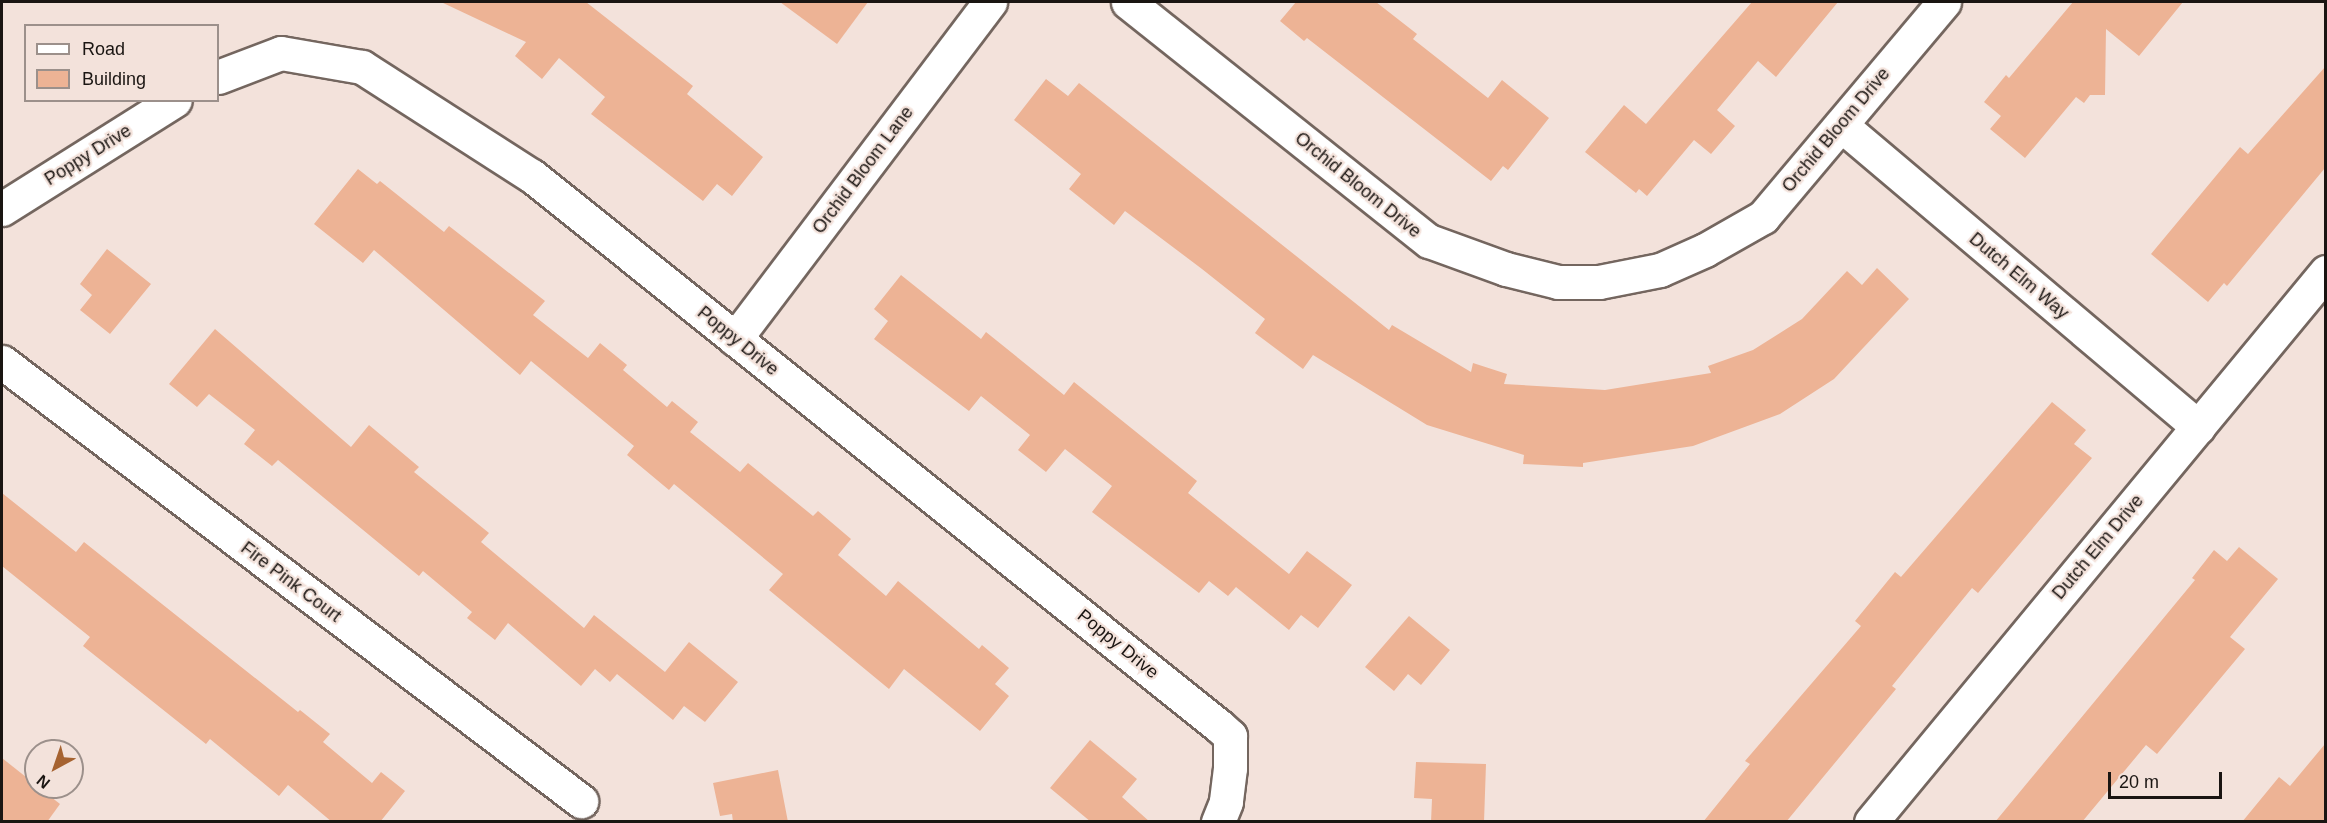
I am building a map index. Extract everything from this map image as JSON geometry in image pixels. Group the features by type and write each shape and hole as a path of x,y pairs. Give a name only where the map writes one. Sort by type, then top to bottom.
{"street":[{"name":"Orchid Bloom Lane","path":"735,339 990,2"},
{"name":"Orchid Bloom Drive","path":"1128,2 1429,242 1506,269 1558,282 1638,277 1705,250 1763,217 1944,2"},
{"name":"Poppy Drive","path":"219,77 281,53 362,67 532,176 1230,736 1230,768 1226,802 1218,822"},
{"name":"Poppy Drive","path":"2,209 172,102"},
{"name":"Dutch Elm Way","path":"1841,125 2198,427"},
{"name":"Dutch Elm Drive","path":"1871,822 2325,272"},
{"name":"Fire Pink Court","path":"2,362 581,801"}],"building":[{"path":"441,2 586,2 693,86 687,94 763,157 732,196 717,184 703,201 591,114 605,97 559,58 542,79 515,56 526,42"},
{"path":"780,2 868,2 837,44"},
{"path":"1296,2 1376,2 1417,34 1413,39 1488,98 1502,80 1549,118 1508,170 1503,166 1491,181 1307,38 1304,41 1280,21"},
{"path":"1752,2 1838,2 1776,77 1758,61 1717,110 1735,126 1711,154 1694,140 1647,196 1639,189 1636,193 1585,152 1624,105 1646,124"},
{"path":"2073,2 2183,2 2139,56 2106,29 2105,95 2090,95 2084,103 2076,97 2025,158 1990,129 2001,116 1984,102 2006,75 2009,78"},
{"path":"2325,67 2325,168 2227,286 2224,283 2208,302 2151,254 2240,147 2248,154"},
{"path":"1046,79 1068,96 1079,83 1389,330 1392,325 1471,372 1473,363 1507,374 1504,384 1605,390 1711,373 1708,366 1753,350 1802,319 1847,271 1862,285 1877,268 1909,299 1834,379 1780,414 1693,446 1583,463 1583,467 1523,464 1524,455 1427,425 1313,355 1303,369 1255,333 1265,319 1202,269 1125,211 1114,225 1069,189 1081,174 1014,120"},
{"path":"358,169 377,184 380,181 444,232 449,226 545,301 533,315 588,358 600,343 627,365 623,370 667,407 672,401 698,422 690,432 740,472 748,463 813,516 818,511 851,539 838,555 886,596 898,581 979,649 982,645 1009,668 995,684 1009,696 980,731 904,669 889,689 769,590 783,574 674,484 669,490 627,455 634,446 531,361 520,375 374,250 363,263 314,224"},
{"path":"107,249 151,284 110,334 80,310 92,295 80,284"},
{"path":"901,275 981,339 986,332 1064,395 1074,382 1197,481 1188,493 1289,574 1307,551 1352,585 1318,628 1301,615 1289,630 1236,587 1228,596 1209,581 1199,593 1092,512 1112,486 1065,449 1046,472 1018,450 1030,435 981,396 969,411 874,339 888,321 874,309"},
{"path":"215,329 351,447 369,425 419,467 414,472 489,533 481,542 584,628 594,615 665,672 689,642 738,682 705,722 684,706 673,720 617,674 610,682 595,669 581,686 508,623 495,640 467,618 472,612 423,571 419,576 278,460 272,466 244,444 255,430 209,394 197,407 169,384"},
{"path":"2052,402 2086,430 2074,444 2092,458 1978,593 1972,588 1892,686 1896,689 1786,822 1703,822 1750,764 1745,761 1861,626 1855,621 1895,572 1901,577"},
{"path":"2,493 76,552 84,542 298,712 300,710 330,734 323,742 372,783 381,772 405,791 380,822 332,822 288,785 279,796 210,739 206,744 83,646 90,637 2,566"},
{"path":"2239,547 2278,579 2230,637 2245,649 2157,754 2146,745 2082,822 1995,822 2195,580 2192,578 2214,550 2227,561"},
{"path":"1409,616 1450,650 1421,685 1408,674 1394,691 1365,667"},
{"path":"1090,740 1137,779 1122,797 1150,822 1091,822 1050,788"},
{"path":"2325,744 2325,822 2242,822 2279,777 2290,786"},
{"path":"2,758 24,775 24,799 54,799 60,804 47,822 2,822"},
{"path":"1416,762 1486,764 1484,822 1431,822 1432,799 1414,798"},
{"path":"778,770 788,822 733,822 732,814 720,816 713,783"}]}
